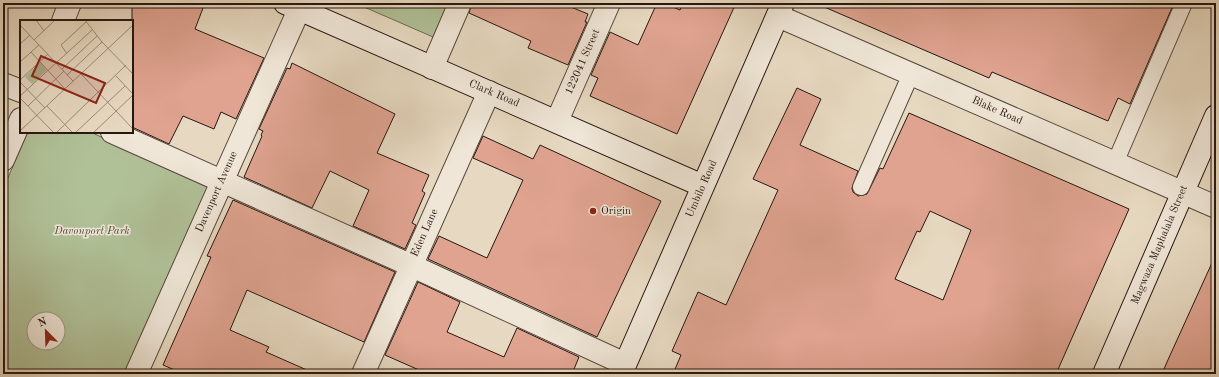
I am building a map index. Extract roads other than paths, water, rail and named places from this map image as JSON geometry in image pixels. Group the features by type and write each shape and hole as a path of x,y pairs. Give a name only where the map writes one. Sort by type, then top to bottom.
{"street":[{"path":"63,20 70,3"},
{"path":"432,68 460,3"},
{"name":"122041 Street","path":"557,121 609,3"},
{"name":"Clark Road","path":"295,5 432,68 557,121 703,186"},
{"name":"Davenport Avenue","path":"136,374 221,182 295,5"},
{"name":"Blake Road","path":"781,9 911,74 1216,207"},
{"name":"Umbilo Road","path":"623,369 781,9"},
{"path":"3,84 20,91"},
{"name":"Eden Lane","path":"363,374 410,265 489,92"},
{"name":"Magwaza Maphalala Street","path":"1104,374 1216,116"},
{"path":"3,160 20,121"},
{"path":"114,133 221,182 410,265 623,369"}],"lane":[{"path":"1115,163 1184,3"},
{"path":"861,187 911,74"}],"place":[{"name":"Origin","path":"593,211"}],"park label":[{"name":"Davonport Park","path":"92,231"}]}
